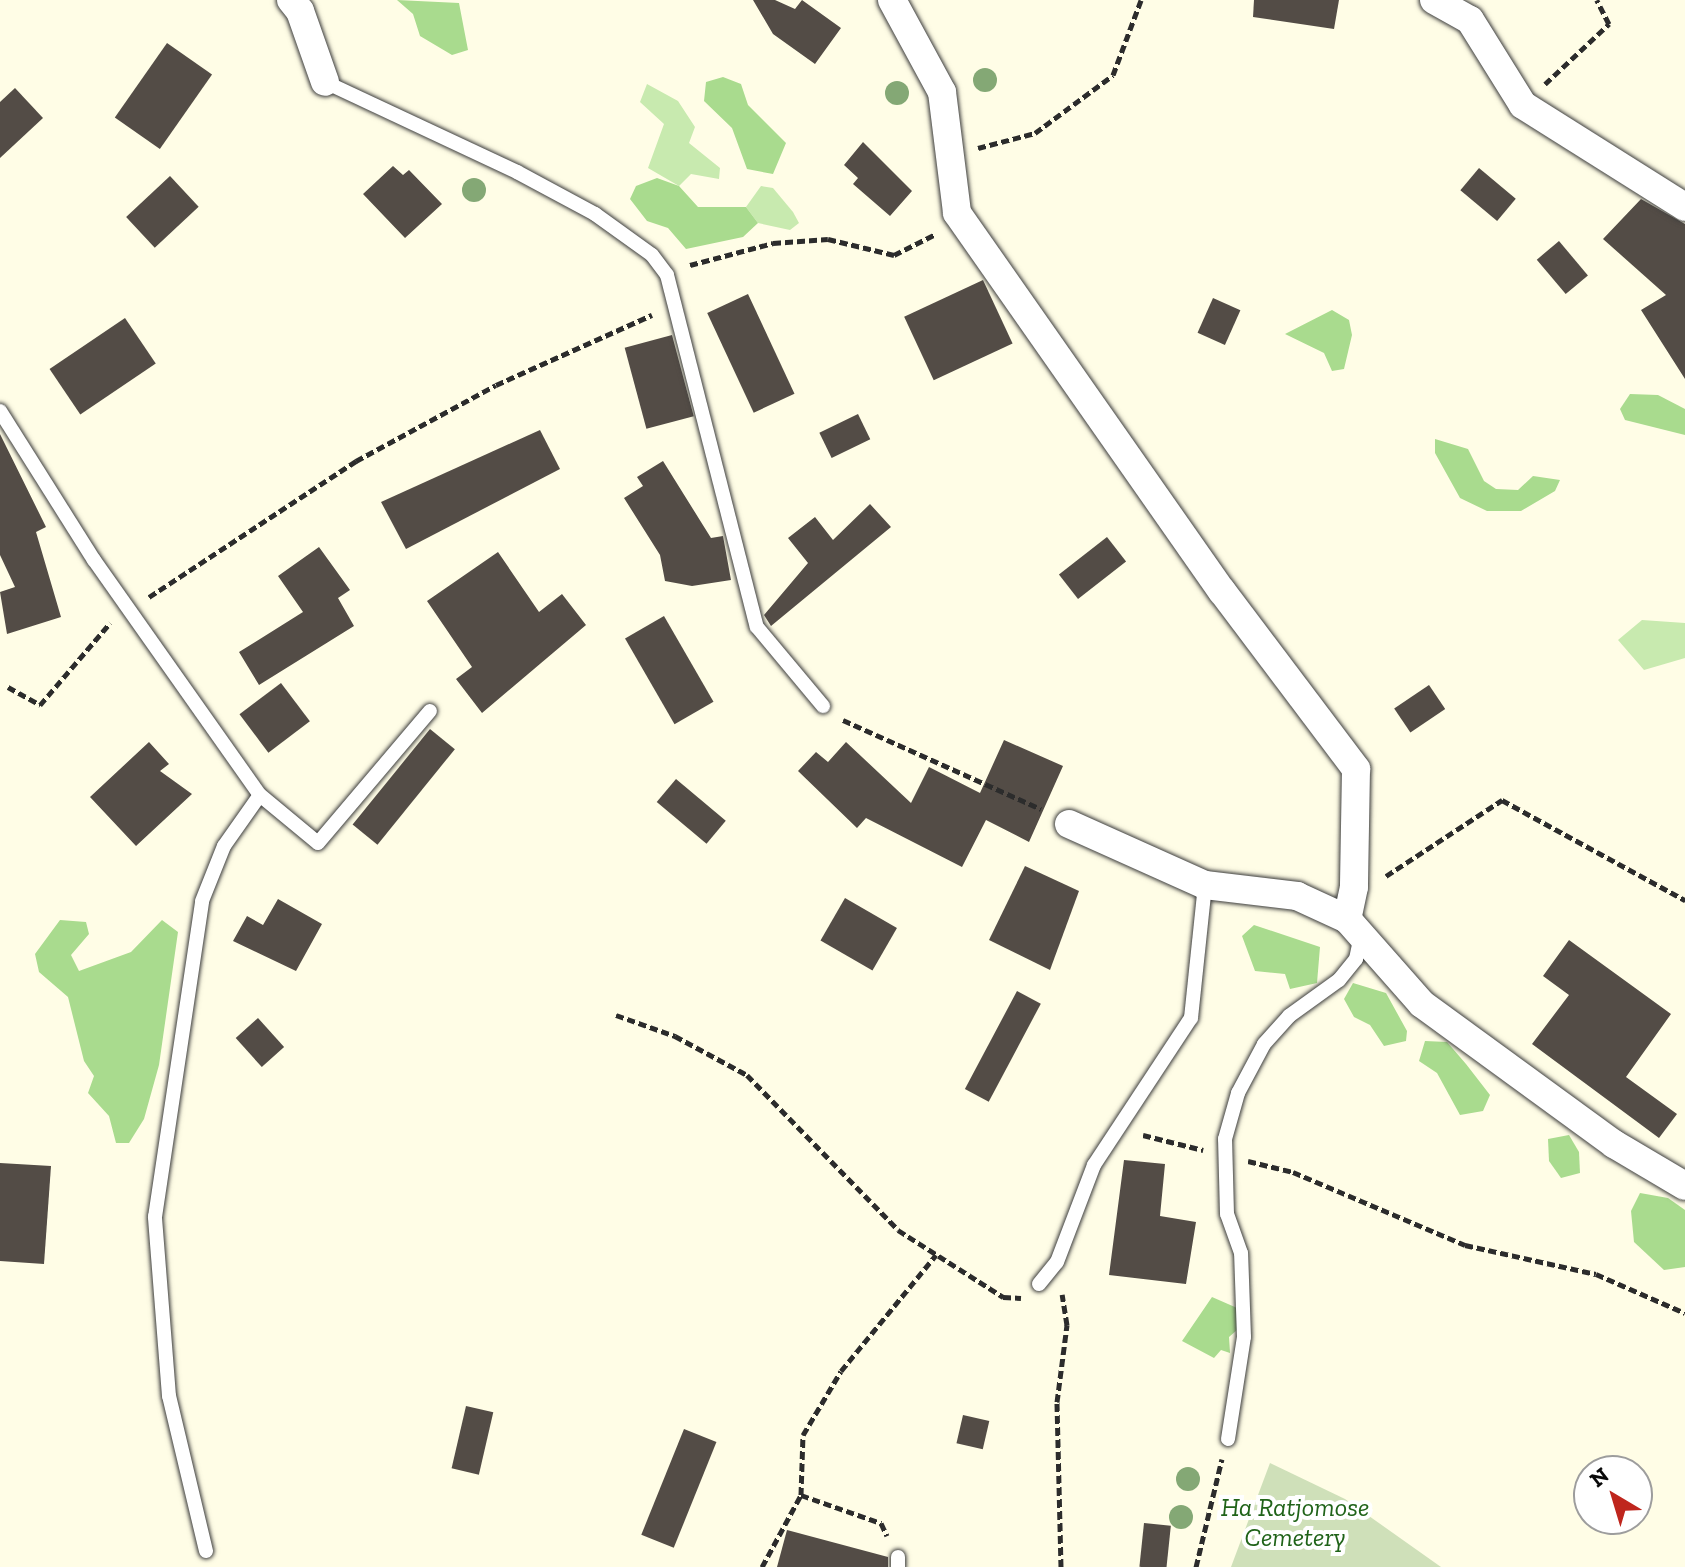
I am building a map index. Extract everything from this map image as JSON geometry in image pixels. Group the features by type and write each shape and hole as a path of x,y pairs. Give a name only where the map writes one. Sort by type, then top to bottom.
{"street":[{"path":"291,0 300,11 325,82"},
{"path":"892,0 942,92 957,213 1150,491 1356,769 1354,927"},
{"path":"1434,0 1470,20 1523,105 1685,207"},
{"path":"1069,824 1205,885 1297,896 1354,927 1422,1004 1614,1144 1685,1186"}],"lane":[{"path":"325,82 595,214 652,255 667,275 757,627 823,706"},
{"path":"0,411 94,560 133,608 260,795 318,843 430,711"},
{"path":"206,1551 169,1396 155,1217 202,901 224,846 260,795"},
{"path":"1039,1284 1057,1262 1094,1165 1191,1018 1205,885"},
{"path":"1228,1439 1244,1337 1241,1253 1227,1214 1225,1156 1238,1093 1264,1044 1289,1016 1339,980 1356,959 1354,927"}],"path":[{"path":"949,150 1035,133 1113,75 1141,0"},
{"path":"1523,105 1609,24 1597,0"},
{"path":"667,275 773,243 828,239 894,255 925,244 957,213"},
{"path":"8,687 40,705 104,627 356,461 496,385 674,305"},
{"path":"823,706 859,730 1069,824"},
{"path":"1354,887 1398,871 1502,800 1685,900"},
{"path":"616,1015 675,1036 747,1075 898,1230 936,1255 1016,1303 1039,1284"},
{"path":"1119,1128 1293,1172 1465,1245 1596,1274 1685,1313"},
{"path":"762,1567 801,1495 803,1435 841,1371 936,1255"},
{"path":"1057,1262 1067,1325 1057,1402 1061,1567"},
{"path":"1196,1567 1228,1439"},
{"path":"801,1495 881,1523 898,1562"}],"green space":[{"path":"397,0 459,3 468,50 452,55 420,36 413,14"},
{"path":"723,77 741,84 748,105 786,143 773,174 747,169 732,128 704,101 706,82"},
{"path":"647,84 678,101 695,127 689,143 720,168 719,179 691,174 679,186 648,168 664,124 640,102"},
{"path":"657,178 679,186 698,207 746,207 758,223 743,237 686,249 668,228 647,221 630,199 636,186"},
{"path":"761,186 773,188 799,223 790,230 758,223 746,207"},
{"path":"1332,310 1349,320 1352,335 1344,369 1332,371 1324,353 1285,334"},
{"path":"1630,394 1658,395 1685,409 1685,435 1625,420 1620,409"},
{"path":"1435,439 1468,449 1484,481 1496,489 1518,490 1533,476 1560,480 1555,491 1521,511 1487,511 1460,498 1435,453"},
{"path":"1642,620 1685,623 1685,658 1644,670 1618,640"},
{"path":"60,920 86,922 89,934 71,955 79,971 131,952 162,920 178,932 159,1065 144,1119 129,1143 116,1143 109,1116 88,1093 94,1076 84,1061 68,997 39,972 35,954"},
{"path":"1254,925 1320,947 1317,983 1290,989 1285,974 1255,971 1242,936"},
{"path":"1353,983 1386,993 1407,1031 1406,1041 1384,1046 1370,1025 1354,1017 1344,999"},
{"path":"1425,1041 1447,1042 1466,1064 1490,1095 1483,1111 1460,1115 1437,1073 1419,1061"},
{"path":"1569,1135 1579,1152 1580,1173 1561,1178 1549,1161 1548,1139"},
{"path":"1640,1193 1668,1198 1685,1210 1685,1267 1664,1270 1634,1242 1631,1211"},
{"path":"1212,1297 1244,1311 1245,1323 1229,1337 1230,1353 1221,1350 1214,1358 1182,1341"},
{"name":"Ha Ratjomose Cemetery","path":"1270,1463 1345,1499 1441,1567 1231,1567"}],"building":[{"path":"753,0 775,0 795,9 802,0 841,28 815,64 773,34"},
{"path":"1254,0 1339,0 1334,29 1253,17"},
{"path":"167,43 212,75 160,149 115,118"},
{"path":"15,88 43,118 0,158 0,102"},
{"path":"863,142 912,191 890,216 853,184 858,178 844,165"},
{"path":"393,166 403,175 409,170 442,204 405,238 363,194"},
{"path":"1479,168 1516,199 1497,221 1460,190"},
{"path":"170,176 199,207 155,248 126,217"},
{"path":"1641,199 1685,224 1685,379 1641,310 1666,295 1603,239"},
{"path":"1559,241 1588,275 1566,294 1537,260"},
{"path":"983,280 1013,343 934,380 904,317"},
{"path":"748,294 794,394 754,413 707,313"},
{"path":"1213,298 1240,310 1225,345 1198,333"},
{"path":"125,318 156,364 80,414 50,369"},
{"path":"672,335 694,416 646,429 625,348"},
{"path":"858,414 870,439 832,458 819,433"},
{"path":"540,430 560,469 406,549 381,502"},
{"path":"0,434 46,527 36,532 61,617 7,634 0,592 15,587 0,555"},
{"path":"663,461 711,538 723,536 731,580 692,586 665,581 660,555 624,498 643,486 637,477"},
{"path":"870,504 891,527 771,626 764,615 808,563 788,538 815,517 833,540"},
{"path":"1107,537 1126,561 1078,599 1059,575"},
{"path":"319,547 350,590 338,598 354,626 259,685 239,652 303,612 278,576"},
{"path":"498,552 539,612 562,594 586,625 482,713 456,679 472,667 427,601"},
{"path":"664,616 714,702 675,724 625,638"},
{"path":"281,683 310,721 268,753 239,714"},
{"path":"1429,685 1445,709 1410,733 1394,708"},
{"path":"430,729 455,749 377,845 353,825"},
{"path":"1004,740 1063,766 1029,842 986,820 962,867 866,818 857,828 798,771 816,752 828,762 846,742 911,803 929,767 980,793"},
{"path":"149,742 169,764 160,771 192,794 136,846 90,797"},
{"path":"676,779 726,821 707,844 657,802"},
{"path":"1025,866 1079,891 1050,970 989,940"},
{"path":"845,898 897,928 872,970 820,940"},
{"path":"278,899 322,924 296,971 233,941 247,916 263,925"},
{"path":"1569,940 1671,1014 1626,1077 1677,1114 1659,1138 1532,1044 1569,995 1543,976"},
{"path":"1017,991 1041,1004 989,1102 965,1089"},
{"path":"258,1018 284,1047 262,1067 236,1038"},
{"path":"1124,1160 1165,1164 1160,1216 1196,1222 1186,1284 1109,1275"},
{"path":"0,1163 51,1166 44,1264 0,1261"},
{"path":"466,1406 493,1412 479,1475 452,1468"},
{"path":"963,1415 989,1421 983,1449 956,1443"},
{"path":"684,1429 716,1442 674,1548 641,1535"},
{"path":"1144,1523 1171,1526 1167,1567 1139,1567"},
{"path":"787,1530 888,1557 888,1567 777,1567"}]}
